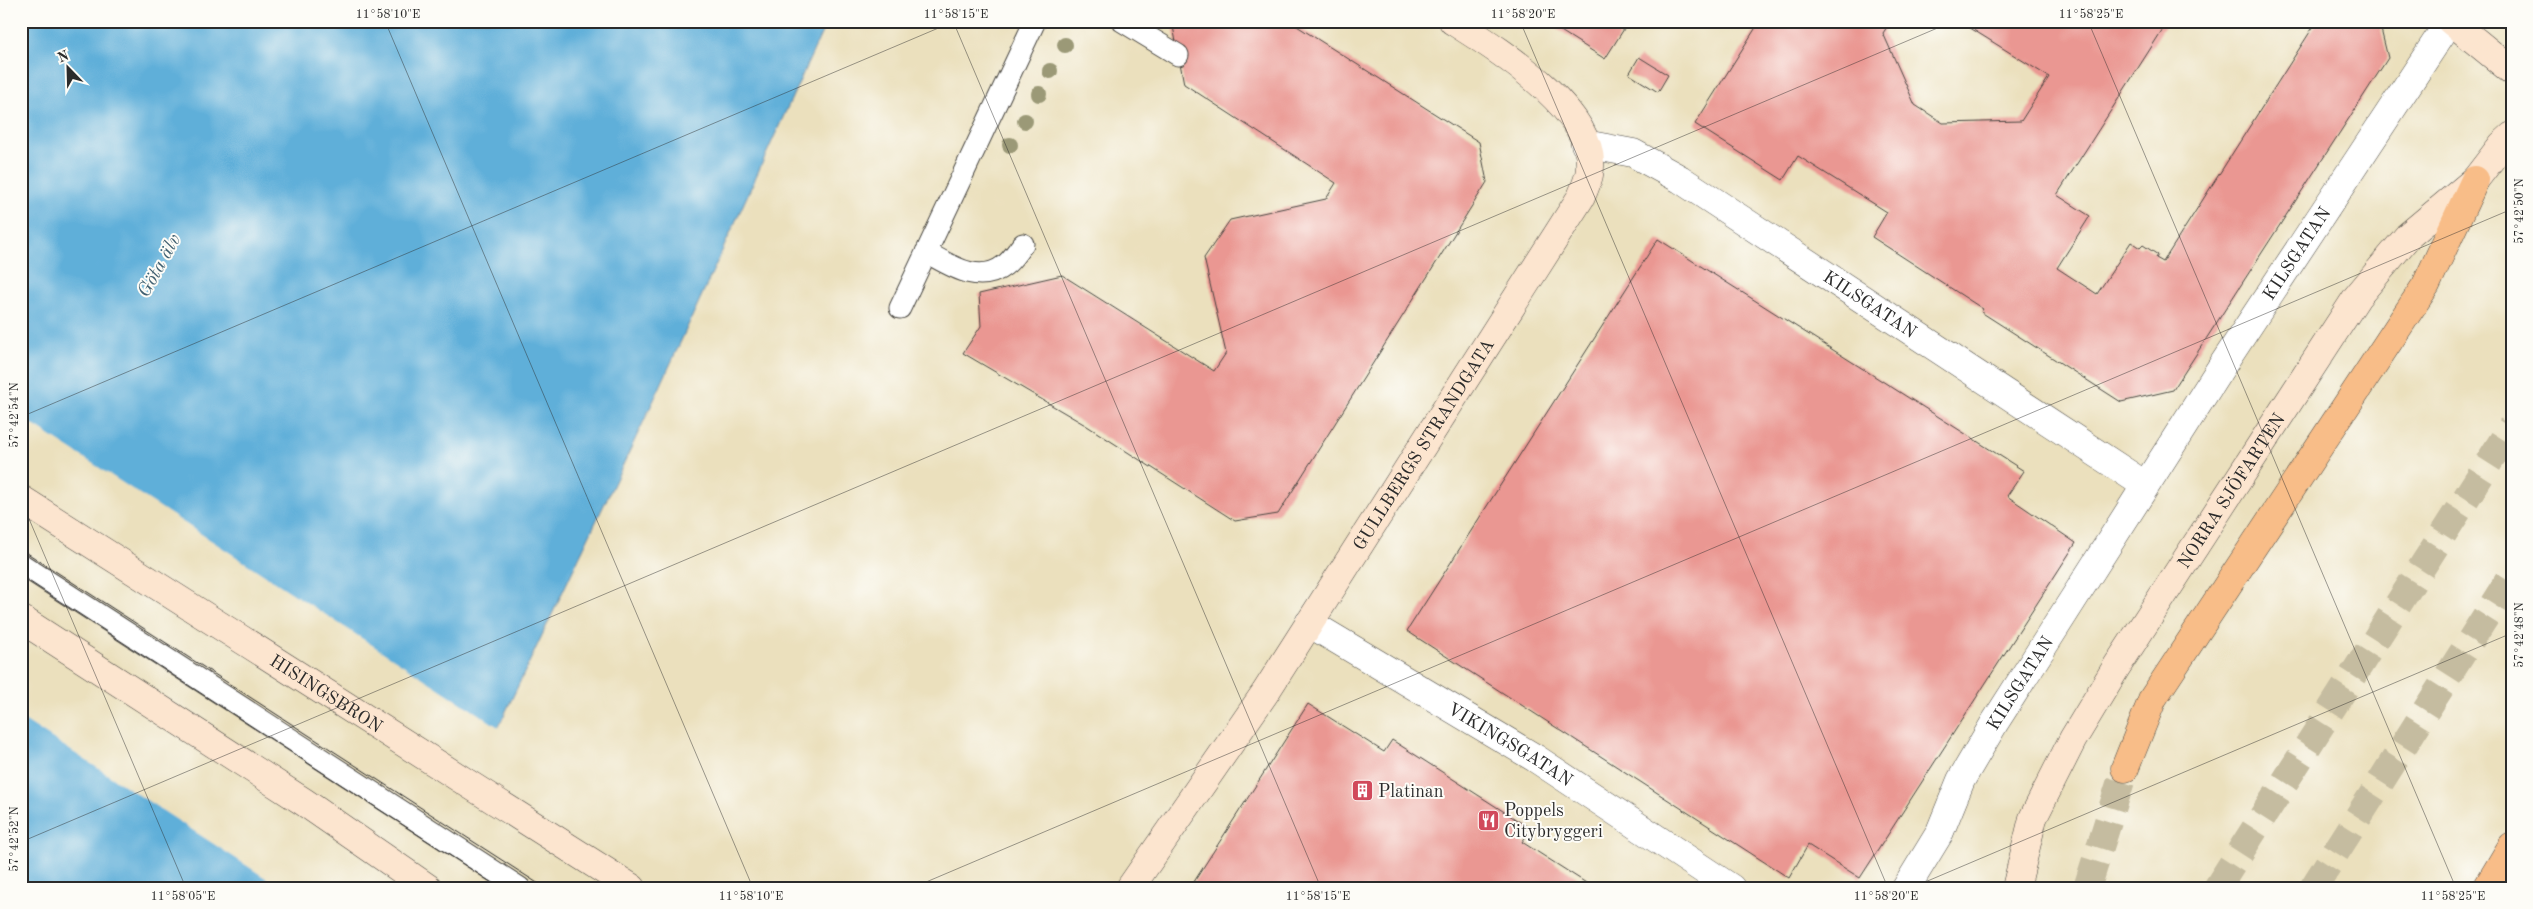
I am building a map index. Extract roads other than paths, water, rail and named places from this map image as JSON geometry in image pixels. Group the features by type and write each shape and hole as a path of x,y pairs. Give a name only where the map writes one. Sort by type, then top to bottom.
{"highway":[{"path":"2125,768 2153,698 2426,285 2475,180"},
{"path":"2487,888 2512,846"}],"main road":[{"name":"GULLBERGS STRANDGATA","path":"1130,888 1259,701 1581,197 1589,174 1585,144 1582,133 1574,118 1554,95 1520,67 1453,21"},
{"path":"2450,21 2512,71"},
{"name":"NORRA SJÖFARTEN","path":"2016,888 2033,818 2074,739 2122,657 2357,297 2408,236 2475,180 2512,136"},
{"name":"HISINGSBRON","path":"21,499 632,888"},
{"path":"21,619 304,802 428,888"}],"street":[{"name":"KILSGATAN","path":"1906,888 1939,834 1962,780 1995,722 2145,485 2450,21"},
{"name":"KILSGATAN","path":"1585,144 1633,153 1680,179 2145,485"},
{"name":"VIKINGSGATAN","path":"1309,624 1535,758 1731,888"}],"lane":[{"path":"900,308 1035,21"},
{"path":"1122,21 1178,55"},
{"path":"926,252 960,271 984,275 1005,266 1023,244"},
{"path":"21,564 520,888"}],"water":[{"name":"Göta älv","path":"21,21 827,21 660,387 422,888 21,888"}],"tunnel":[{"path":"2217,888 2512,426"},
{"path":"2313,888 2512,575"},
{"path":"2087,888 2125,768"}],"tram line":[{"path":"21,549 545,888"},
{"path":"21,576 500,888"}],"place":[{"name":"Platinan","path":"1362,791"},
{"name":"Poppels Citybryggeri","path":"1488,820"}]}
